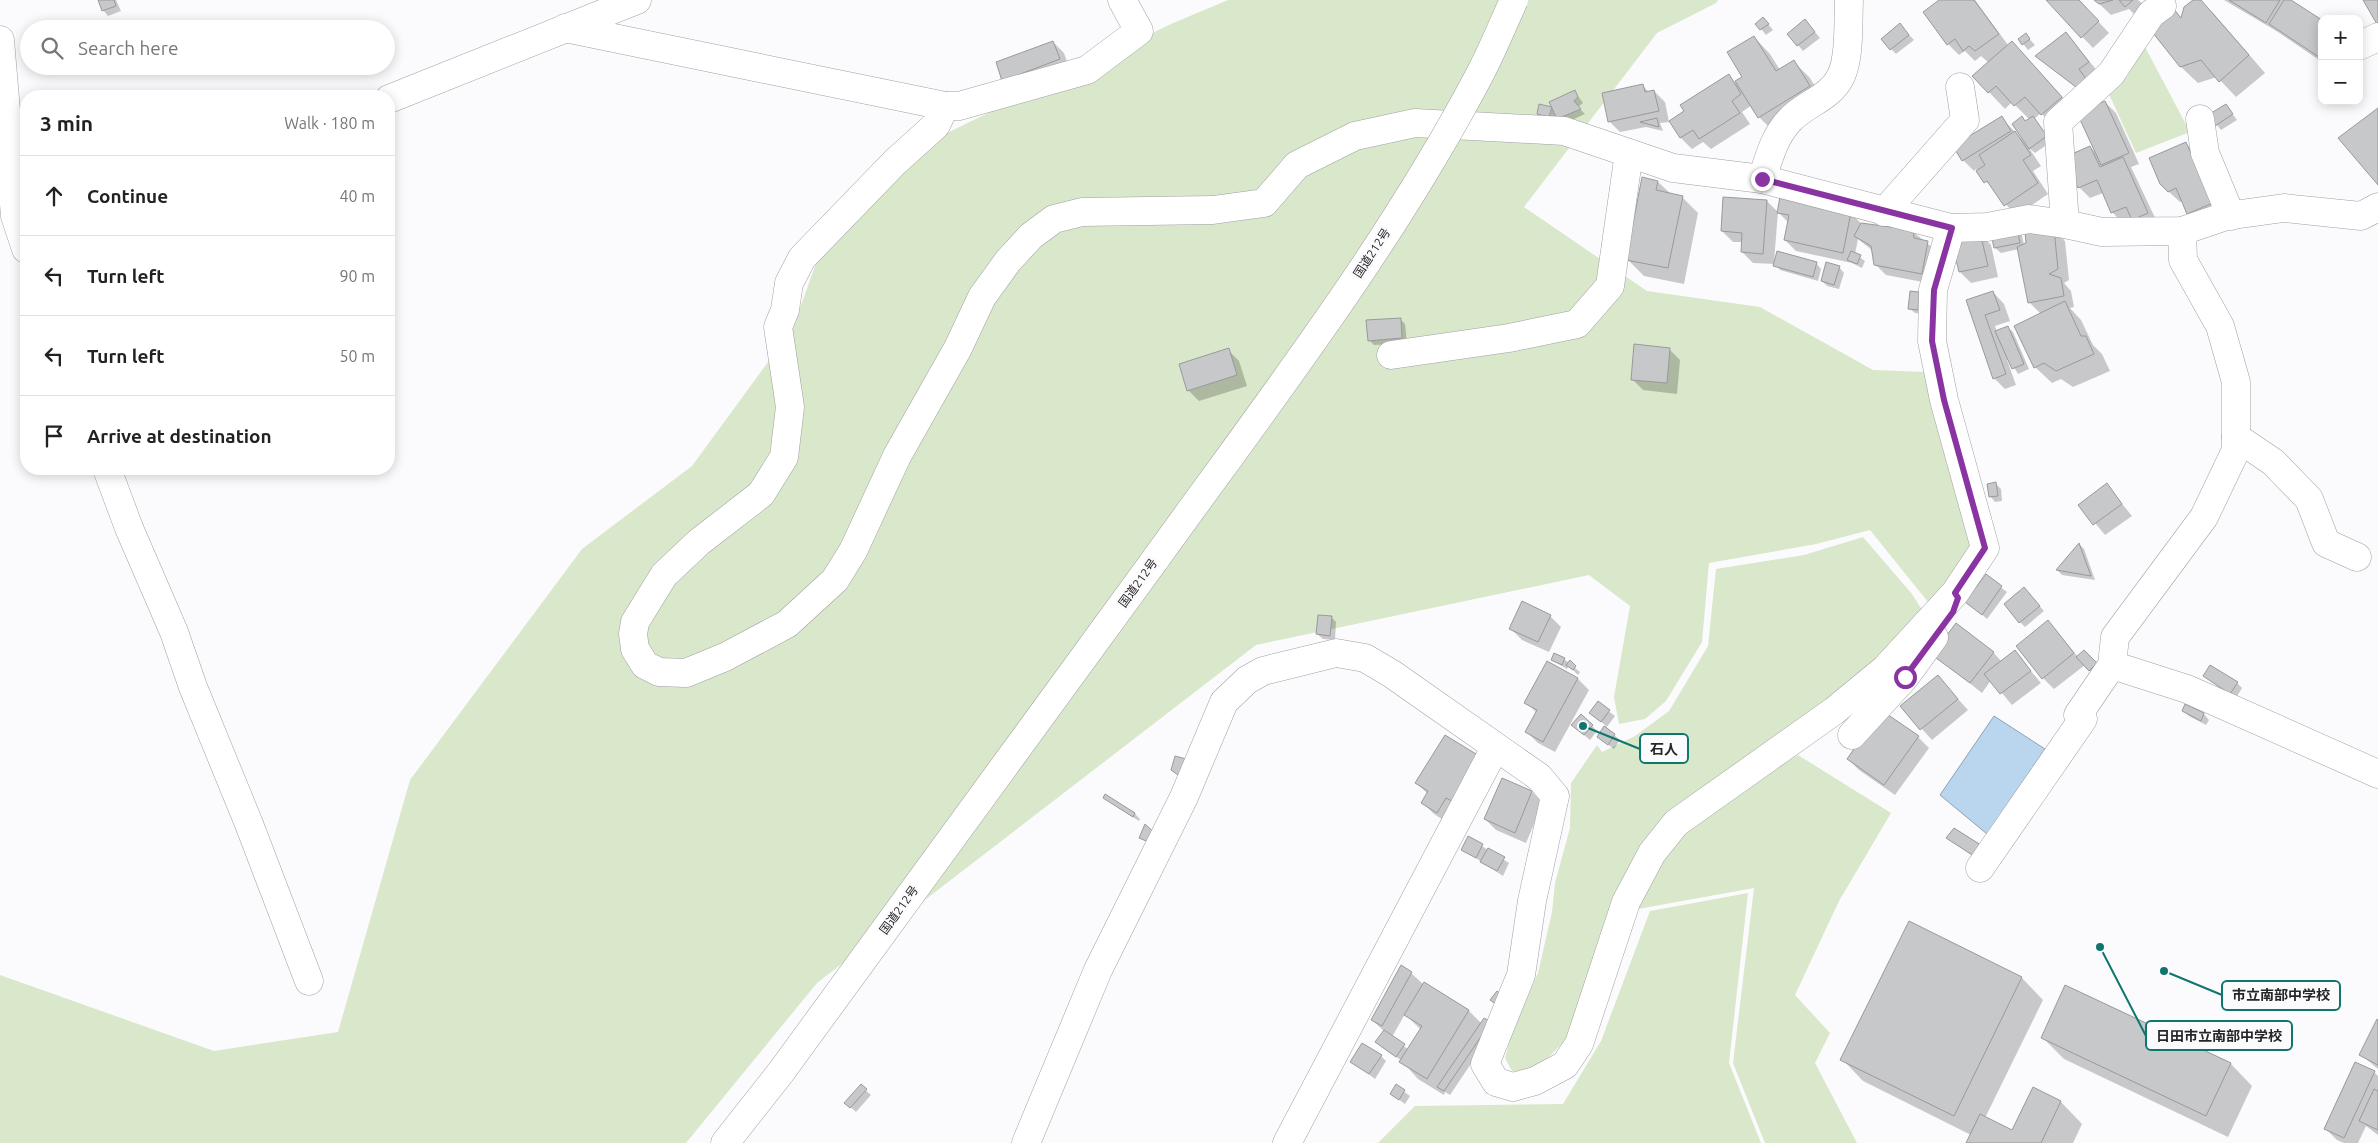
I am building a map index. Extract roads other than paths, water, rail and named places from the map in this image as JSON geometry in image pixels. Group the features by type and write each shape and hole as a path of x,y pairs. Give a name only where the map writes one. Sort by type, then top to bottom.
{"main road":[{"path":"395,97 637,0"},
{"path":"564,28 945,106 959,106 1087,70 1139,31 1122,0"},
{"name":"国道212号","path":"725,1143 781,1072 1157,557 1338,305 1419,180 1481,72 1514,0"},
{"path":"1762,179 1774,142 1790,120 1834,88 1842,74 1846,50 1849,0"},
{"path":"2065,224 2058,122 2111,74 2151,14 2162,6"},
{"path":"2363,44 2378,37"},
{"path":"0,40 18,237"},
{"path":"1884,212 1965,120 1960,87"},
{"path":"945,106 936,125 895,162 802,258 789,283 785,310 778,326 790,407 784,458 761,494 699,542 664,575 635,622 633,634 635,649 645,665 659,672 686,672 725,657 787,624 835,580 854,551 898,456 958,348 982,297 1008,261 1031,236 1054,219 1082,212 1108,210 1213,210 1264,203 1297,165 1355,136 1415,123 1564,131 1673,168 1762,179 1952,228 1987,227 2029,220 2065,224 2102,232 2182,231 2231,216 2284,208 2360,216 2378,207"},
{"path":"2200,119 2205,153 2231,216"},
{"path":"1391,355 1509,338 1577,324 1610,286 1629,153"},
{"path":"1026,1143 1098,970 1184,797 1224,702 1246,680 1263,671 1336,653 1365,658 1392,674 1539,777 1555,796 1532,901 1521,975 1485,1064 1496,1082 1513,1087 1534,1081 1565,1065 1579,1044 1626,902 1652,853 1676,823 1834,711 1885,669 1955,593 1985,548 1944,400 1932,341 1934,290 1952,228"},
{"path":"1980,868 2083,719 2078,715 2112,665 2115,637 2204,517 2236,450 2236,382 2220,326 2183,260 2182,231"},
{"path":"2236,437 2273,462 2309,499 2326,543 2357,557"},
{"path":"109,475 129,528 174,632 193,687 249,824 309,981"},
{"path":"1852,735 1905,677 1948,620 1958,598 1955,593"},
{"path":"2112,665 2187,689 2378,774"},
{"path":"1287,1143 1495,748"}],"water":[{"path":"1994,716 2045,749 1987,834 1940,795"}],"place":[{"name":"石人","path":"1583,726"},
{"name":"日田市立南部中学校","path":"2100,947"},
{"name":"市立南部中学校","path":"2164,971"}]}
